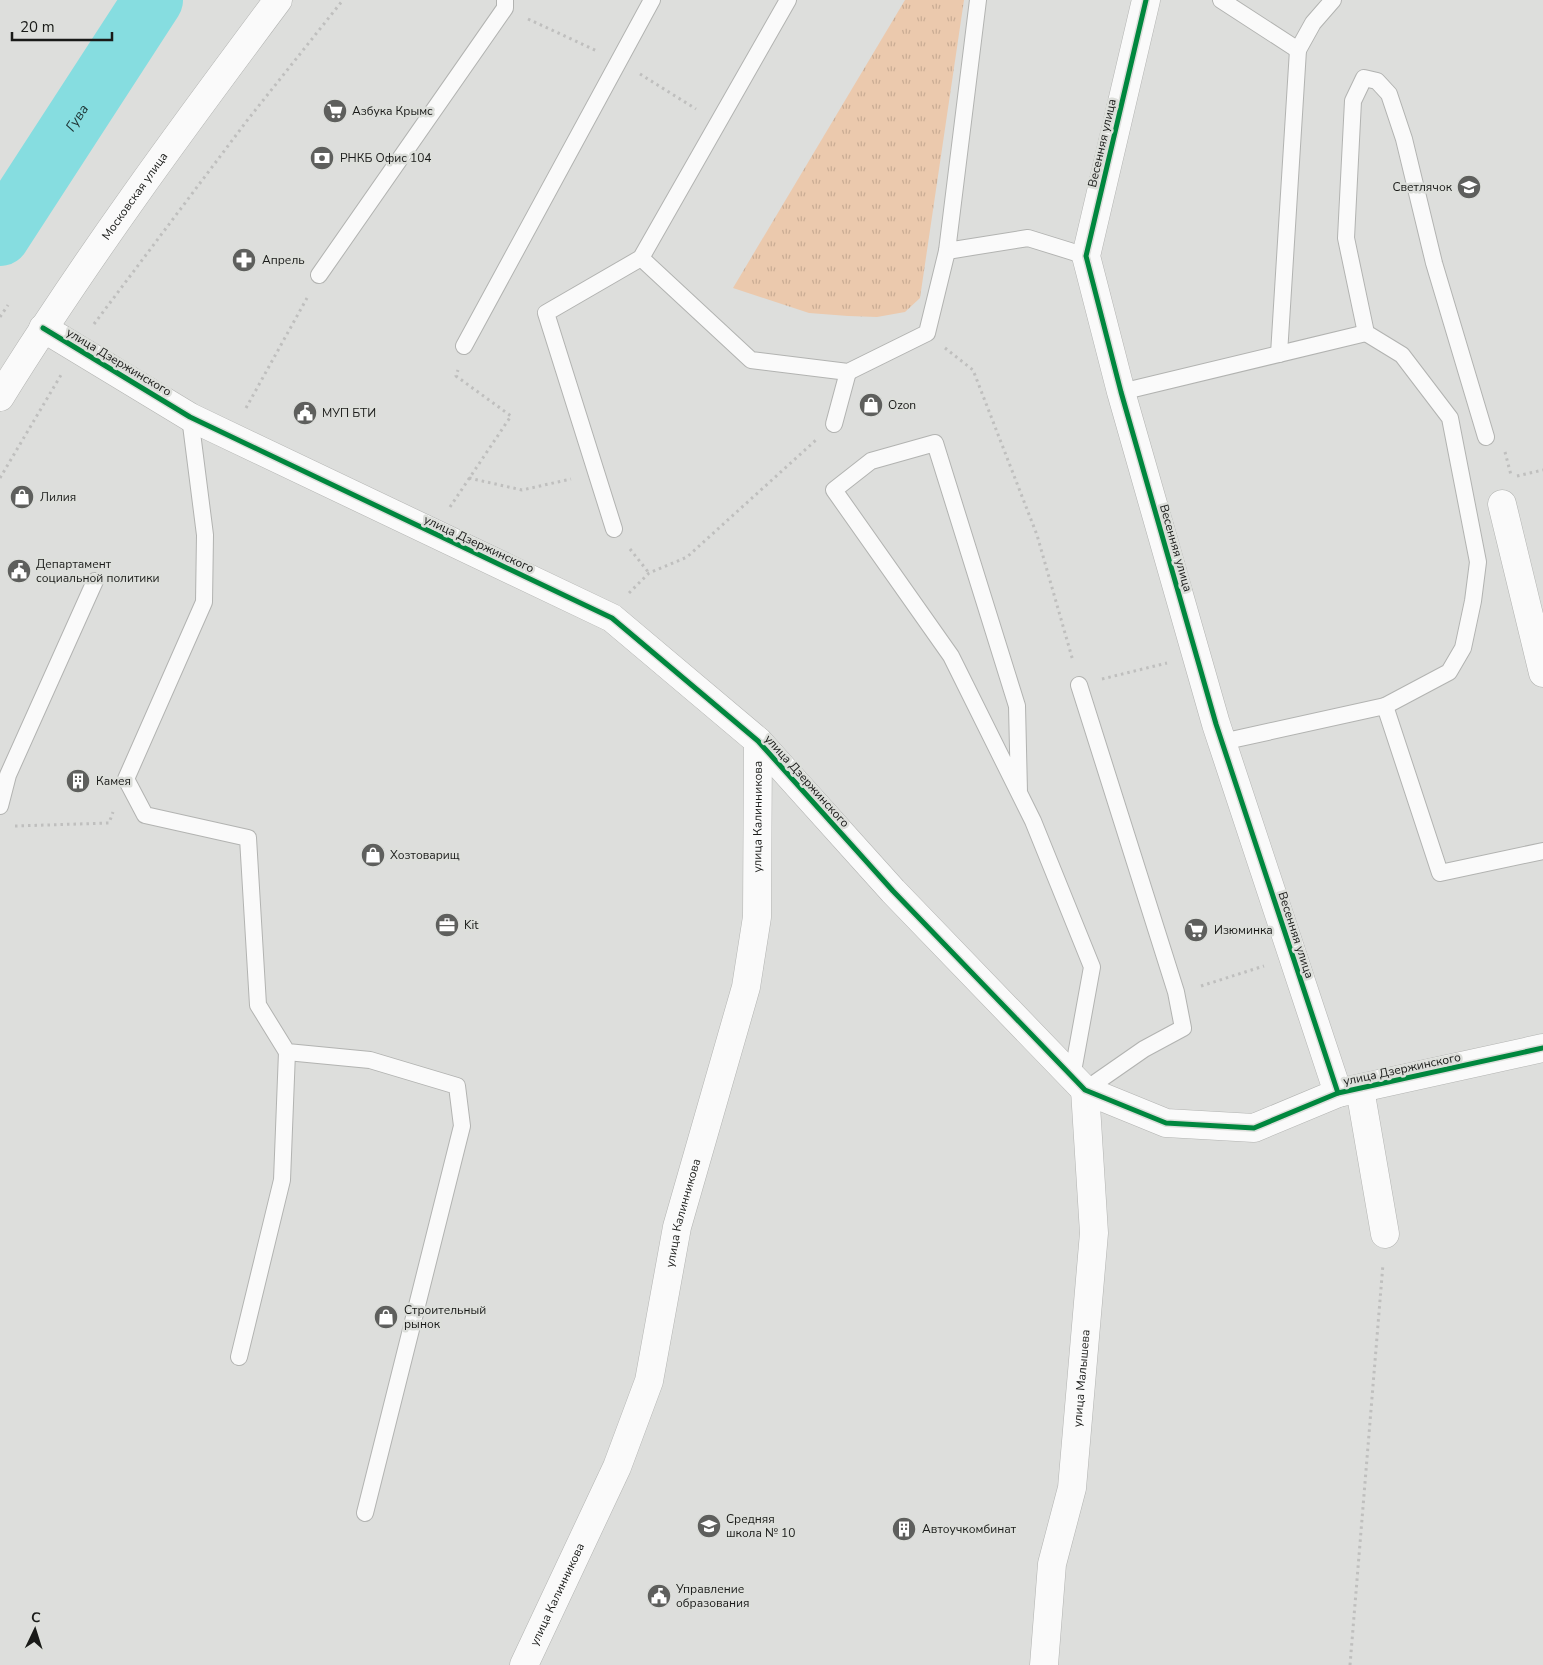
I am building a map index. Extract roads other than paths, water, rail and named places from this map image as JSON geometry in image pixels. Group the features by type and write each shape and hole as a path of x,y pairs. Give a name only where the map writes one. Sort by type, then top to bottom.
{"street":[{"name":"Московская улица","path":"0,398 43,328 162,155 278,0"},
{"name":"Весенняя улица","path":"1146,0 1086,256 1121,392 1222,742 1293,957 1349,1091 1385,1234"},
{"name":"улица Дзержинского","path":"43,328 190,417 612,618 758,741 893,891 1078,1083 1166,1123 1254,1128 1349,1091 1543,1048"},
{"path":"1502,504 1543,673"},
{"name":"улица Калинникова","path":"524,1665 617,1467 649,1381 676,1227 746,987 757,917 758,741"},
{"name":"улица Малышева","path":"1044,1665 1052,1564 1072,1488 1094,1233 1078,1083"}],"lane":[{"path":"319,275 505,8 505,0"},
{"path":"464,346 652,0"},
{"path":"614,528 546,313 640,258 788,0"},
{"path":"640,258 751,360 848,372 927,333 947,251 978,0"},
{"path":"1221,0 1298,50"},
{"path":"1280,354 1298,50 1313,23 1333,0"},
{"path":"1222,742 1385,706 1449,672 1463,648 1473,602 1478,562 1450,418 1402,355 1366,332 1346,238 1353,101 1364,78 1377,81 1389,94 1404,139 1434,264 1486,437"},
{"path":"947,251 1028,238 1086,256"},
{"path":"1121,392 1366,332"},
{"path":"834,424 848,372"},
{"path":"190,417 205,535 204,602 126,779 145,815 248,838 258,1005 287,1052 282,1180 239,1357"},
{"path":"1018,792 1016,706 935,443 871,461 834,490 951,656 1018,792 1033,821 1092,966 1078,1083"},
{"path":"0,806 8,775 95,581"},
{"path":"1078,1083 1183,1028 1177,994 1079,685"},
{"path":"1385,706 1440,873 1543,851"},
{"path":"287,1052 370,1060 456,1086 462,1126 365,1514"}],"waterway":[{"name":"Гува","path":"0,236 153,0"}],"place":[{"name":"Азбука Крымс","path":"335,111"},
{"name":"РНКБ Офис 104","path":"322,158"},
{"name":"Светлячок","path":"1469,187"},
{"name":"Апрель","path":"244,260"},
{"name":"Ozon","path":"871,405"},
{"name":"МУП БТИ","path":"305,413"},
{"name":"Лилия","path":"22,497"},
{"name":"Департамент социальной политики","path":"19,571"},
{"name":"Камея","path":"78,781"},
{"name":"Хозтоварищ","path":"373,855"},
{"name":"Kit","path":"447,925"},
{"name":"Изюминка","path":"1196,930"},
{"name":"Строительный рынок","path":"386,1317"},
{"name":"Средняя школа № 10","path":"709,1526"},
{"name":"Автоучкомбинат","path":"904,1529"},
{"name":"Управление образования","path":"659,1596"}]}
